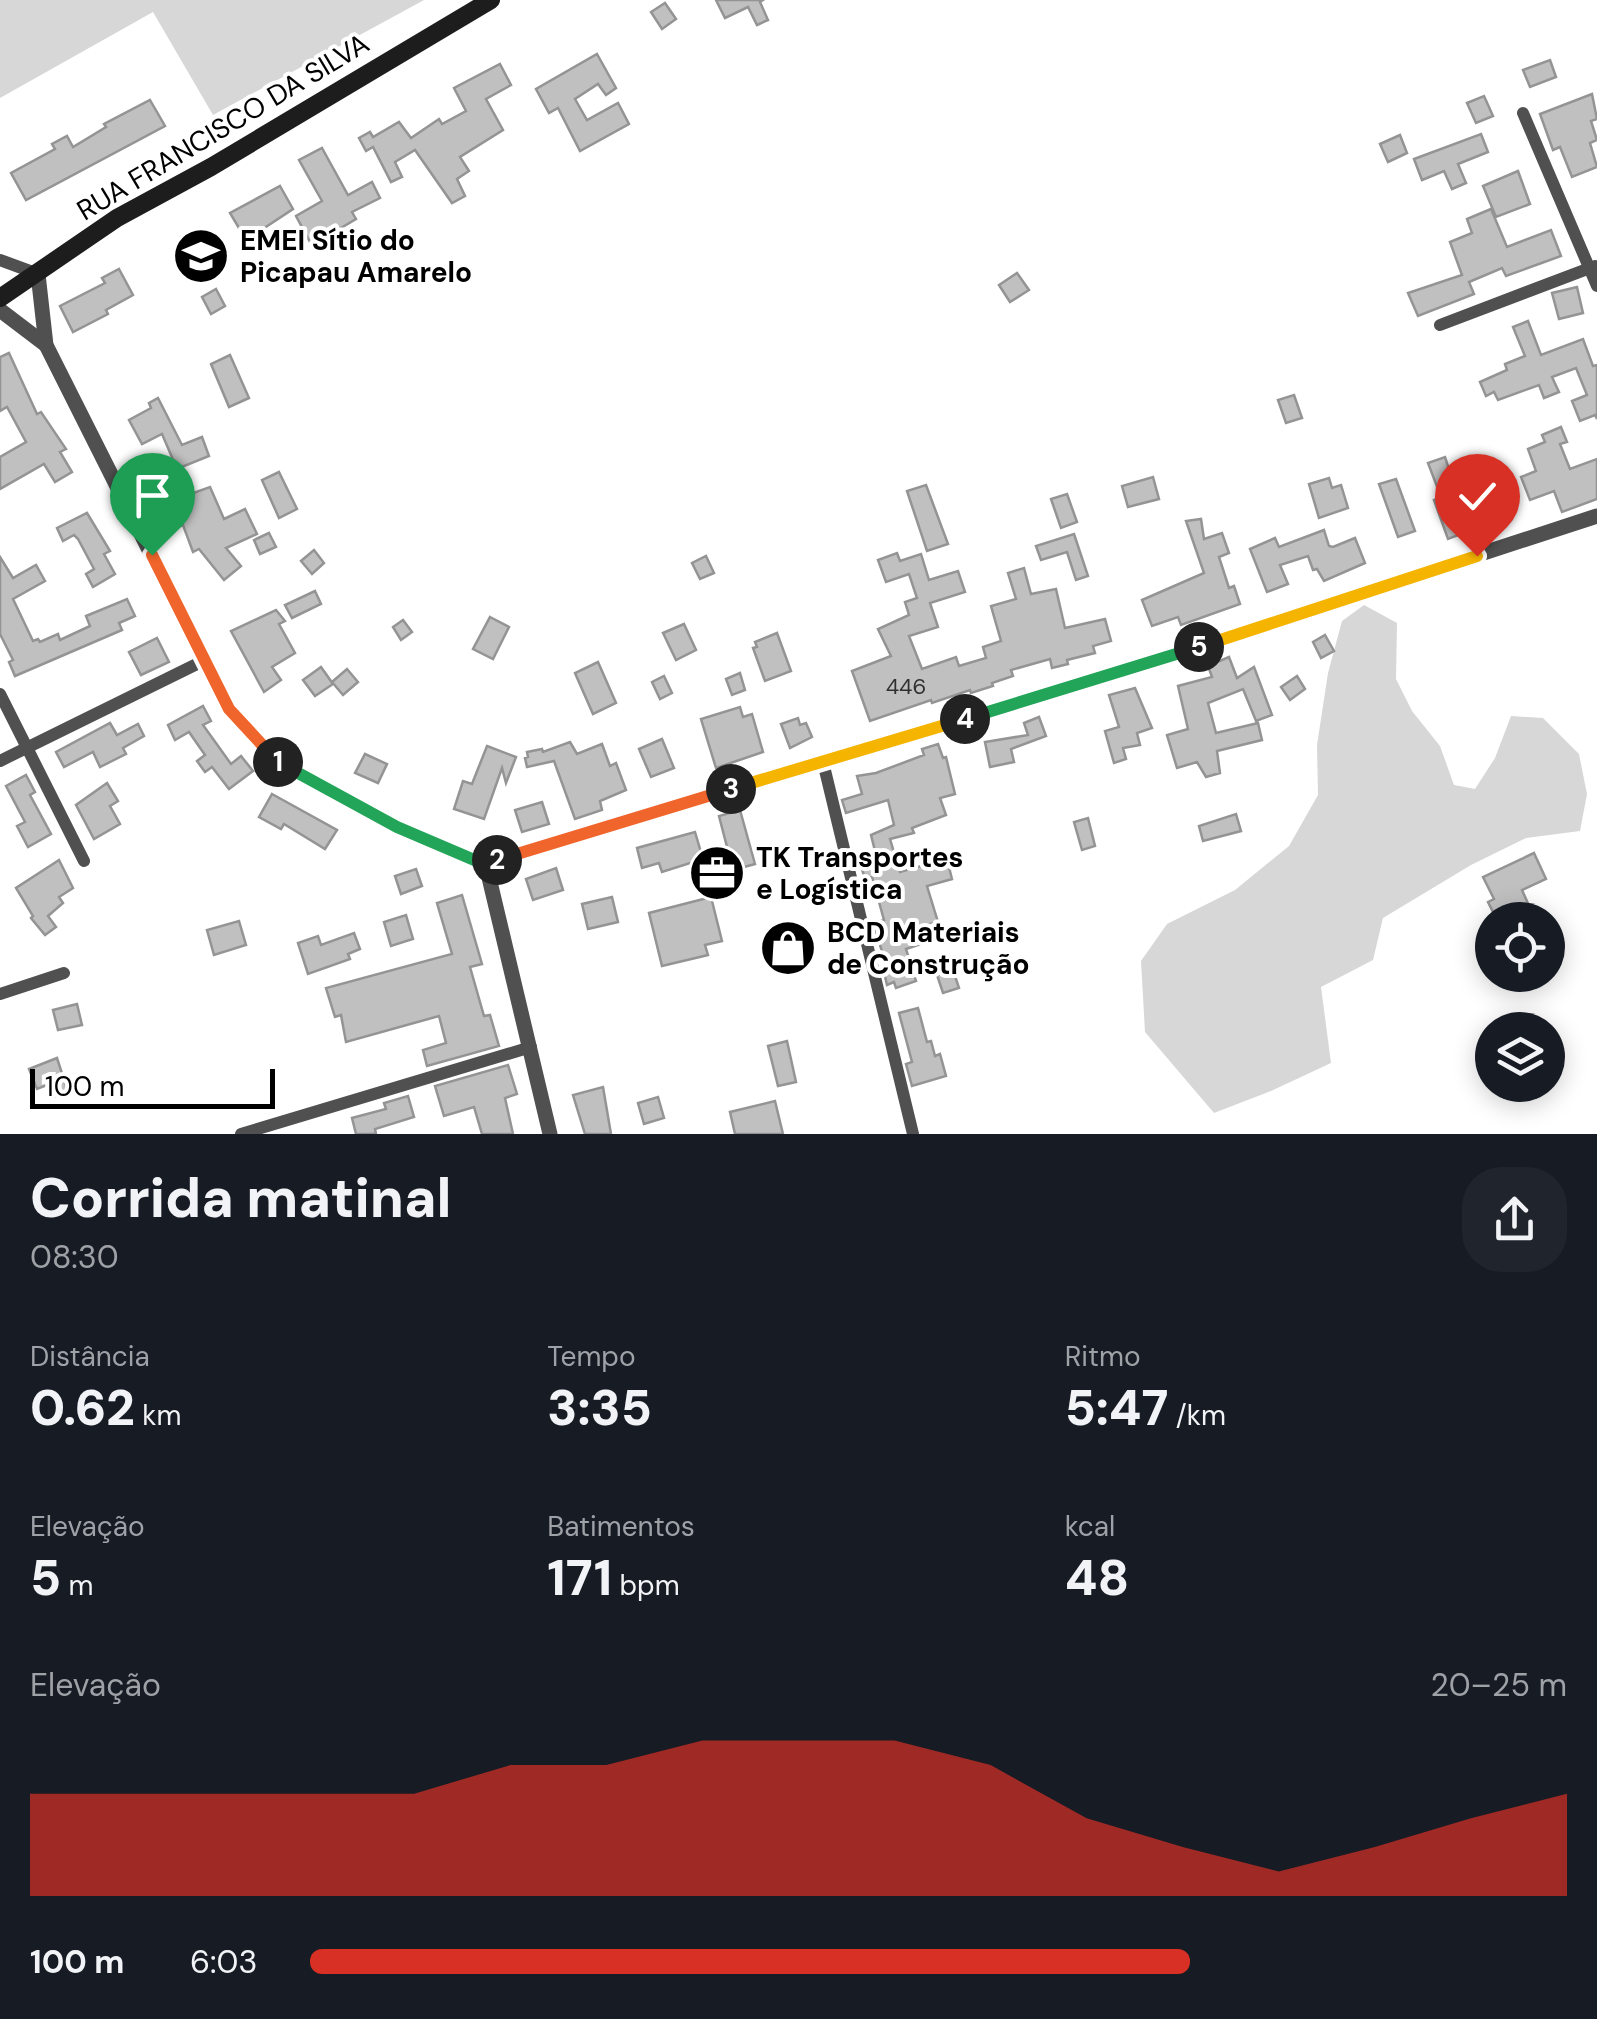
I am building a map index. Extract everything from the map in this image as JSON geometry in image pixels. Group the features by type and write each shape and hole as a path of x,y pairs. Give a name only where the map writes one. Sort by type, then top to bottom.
{"main road":[{"name":"RUA FRANCISCO DA SILVA","path":"0,298 117,218 212,167 491,0"}],"street":[{"path":"1523,114 1593,267 1597,286"},
{"path":"0,260 38,274 46,344 229,709 278,762 397,827 486,865 1116,674 1597,516"},
{"path":"1440,325 1593,267"},
{"path":"0,310 46,344"},
{"path":"0,761 205,660"},
{"path":"0,694 84,862"},
{"path":"824,762 913,1134"},
{"path":"486,865 550,1134"},
{"path":"0,994 64,973"},
{"path":"242,1134 531,1047"}],"shaded area":[{"path":"0,0 424,0 213,115 153,12 0,98"},
{"path":"1364,605 1397,623 1396,679 1412,711 1440,746 1454,785 1475,789 1495,758 1511,716 1543,718 1579,754 1587,794 1580,831 1526,838 1471,865 1383,918 1373,960 1321,987 1331,1063 1214,1113 1145,1032 1141,961 1167,924 1235,890 1289,846 1318,795 1317,745 1328,673 1342,621"}],"building":[{"path":"716,0 763,0 760,2 768,20 757,25 748,7 725,18"},
{"path":"665,3 676,19 662,29 651,12"},
{"path":"597,54 616,88 606,95 598,84 575,99 587,120 618,103 629,124 580,151 558,108 549,113 536,89"},
{"path":"1550,60 1556,77 1530,87 1523,70"},
{"path":"500,64 511,85 486,99 503,130 460,157 469,171 457,179 465,196 452,203 415,150 395,162 402,177 391,182 373,147 366,151 359,138 370,132 373,137 399,122 411,138 439,119 442,124 466,111 454,88"},
{"path":"1592,94 1597,119 1591,121 1597,140 1590,143 1597,167 1572,177 1560,147 1553,150 1540,114"},
{"path":"1484,96 1493,116 1476,123 1467,103"},
{"path":"150,100 165,126 26,200 11,173 55,149 52,144 67,136 73,147 106,127 104,124"},
{"path":"1481,134 1488,152 1458,164 1466,183 1452,189 1444,171 1422,180 1414,159"},
{"path":"1400,135 1407,153 1388,162 1380,144"},
{"path":"322,148 348,195 372,182 380,198 352,212 356,219 336,231 339,236 325,244 321,237 311,244 296,216 322,201 299,160"},
{"path":"1518,171 1530,204 1496,217 1483,186"},
{"path":"280,186 293,209 246,240 230,213"},
{"path":"1491,209 1507,247 1551,230 1561,256 1506,276 1502,268 1469,282 1474,294 1418,316 1408,293 1462,275 1450,242 1472,233 1467,219"},
{"name":"EMEI Sítio do Picapau Amarelo","path":"205,233 223,266 197,280 179,247"},
{"path":"119,269 133,295 106,310 108,314 73,332 60,306 105,283 102,278"},
{"path":"1017,273 1029,290 1010,302 999,285"},
{"path":"1577,287 1583,313 1559,319 1552,293"},
{"path":"216,289 225,306 211,314 202,297"},
{"path":"1528,321 1541,355 1583,339 1593,366 1597,365 1597,419 1595,415 1580,421 1572,401 1587,395 1576,368 1552,377 1559,392 1544,398 1539,385 1498,400 1494,392 1486,396 1480,382 1507,370 1505,364 1525,356 1513,327"},
{"path":"9,353 37,414 41,412 66,449 60,452 72,472 55,482 44,464 0,489 0,457 26,442 7,407 0,411 0,357"},
{"path":"230,355 249,398 229,407 211,364"},
{"path":"1294,395 1302,418 1286,423 1278,400"},
{"path":"158,398 182,445 202,437 209,456 177,469 162,434 142,444 129,420 151,408 149,403"},
{"path":"1561,427 1567,442 1560,444 1570,469 1597,459 1597,499 1562,512 1554,491 1530,500 1521,477 1536,471 1528,449 1545,442 1542,435"},
{"path":"1445,457 1469,531 1448,539 1434,500 1441,497 1428,463"},
{"path":"279,472 297,509 279,518 262,480"},
{"path":"1153,477 1159,499 1128,507 1122,486"},
{"path":"1329,478 1332,488 1341,485 1348,508 1319,518 1309,484"},
{"path":"1396,479 1415,531 1398,537 1379,484"},
{"path":"926,485 948,544 927,551 907,491"},
{"path":"210,487 224,519 245,509 257,534 226,548 241,566 224,580 199,549 193,552 183,525 177,527 168,502"},
{"path":"1067,494 1077,522 1061,528 1051,499"},
{"path":"87,513 110,551 104,554 115,574 93,587 86,574 94,569 78,539 74,535 63,541 57,528"},
{"path":"1201,519 1204,539 1222,533 1229,553 1219,557 1229,588 1234,586 1240,604 1181,625 1178,617 1152,626 1142,600 1204,573 1186,521"},
{"path":"1324,530 1329,546 1355,538 1365,563 1324,581 1317,569 1313,570 1308,556 1280,565 1288,584 1267,592 1250,549 1275,538 1279,547"},
{"path":"269,533 276,547 260,554 254,540"},
{"path":"1074,534 1088,576 1076,580 1067,552 1041,560 1036,546"},
{"path":"314,550 324,563 312,574 301,561"},
{"path":"897,553 900,561 921,554 929,580 958,571 965,592 930,603 938,627 909,636 922,669 956,657 959,666 986,658 983,647 1001,641 991,606 1016,599 1008,573 1024,568 1031,594 1056,589 1065,628 1105,619 1111,641 1093,646 1095,653 1067,660 1068,664 1052,668 1050,659 1011,670 1013,676 992,683 993,686 932,703 931,700 870,721 852,671 891,656 878,629 909,615 905,602 917,598 909,574 886,582 878,560"},
{"path":"706,556 714,573 700,579 692,563"},
{"path":"0,557 13,578 36,565 45,581 13,599 33,641 58,634 60,640 90,626 86,616 127,599 135,616 119,623 122,630 15,676 9,662 13,660 0,634"},
{"path":"315,591 321,604 292,618 285,605"},
{"path":"276,610 285,621 279,624 295,653 272,667 281,680 264,692 231,631"},
{"path":"490,617 509,627 493,659 473,649"},
{"path":"403,620 412,632 401,640 393,627"},
{"path":"684,624 696,650 676,660 663,633"},
{"path":"777,633 791,671 765,681 753,648 757,647 755,642"},
{"path":"1325,635 1334,651 1321,658 1313,642"},
{"path":"157,638 169,662 141,675 129,652"},
{"path":"1229,657 1237,678 1254,667 1272,715 1256,721 1243,689 1208,703 1216,733 1258,723 1262,740 1217,751 1220,773 1206,777 1197,762 1177,768 1167,735 1188,729 1178,686 1212,677 1208,666"},
{"path":"598,662 616,703 593,714 575,673"},
{"path":"321,667 333,684 315,696 303,680"},
{"path":"347,669 358,682 343,695 332,682"},
{"path":"740,673 745,690 732,695 726,679"},
{"path":"664,676 672,693 660,699 652,682"},
{"path":"1297,676 1305,689 1290,700 1281,687"},
{"path":"1135,688 1152,728 1137,733 1140,745 1123,748 1126,759 1114,763 1105,731 1119,727 1109,695"},
{"path":"203,706 211,721 203,725 231,764 241,756 253,771 229,789 212,767 205,772 197,761 205,755 189,732 175,740 168,725"},
{"path":"740,707 743,717 752,714 763,752 716,768 701,719"},
{"path":"1039,717 1046,736 1011,749 1014,762 990,767 985,742 1028,735 1024,723"},
{"path":"798,718 800,725 806,723 812,737 790,748 781,724"},
{"path":"110,723 117,735 138,724 144,736 123,748 126,754 100,767 93,752 64,767 56,752"},
{"path":"662,739 674,768 651,777 639,749"},
{"path":"570,742 577,754 602,744 610,766 616,763 626,790 600,801 602,810 575,819 554,761 527,767 525,758 527,752 543,752"},
{"path":"938,744 943,758 946,757 955,794 940,798 946,815 912,828 914,833 890,839 900,872 932,863 930,855 945,851 952,879 927,886 938,922 922,926 927,942 906,949 916,981 896,988 894,982 887,985 883,968 887,967 873,923 884,920 872,877 865,879 859,860 876,855 871,835 894,825 888,800 846,813 842,800 862,794 857,776 924,755 922,749"},
{"path":"487,746 516,757 506,783 502,768 484,819 454,809 463,781 472,784"},
{"path":"365,754 387,764 378,783 355,773"},
{"path":"26,775 35,792 30,795 51,834 28,847 17,826 25,822 6,786"},
{"path":"107,783 118,801 110,806 120,824 94,839 76,805"},
{"path":"272,794 337,830 325,849 284,824 281,829 259,817"},
{"path":"542,802 549,824 522,832 515,810"},
{"path":"740,810 755,864 733,870 719,816"},
{"path":"1236,814 1241,831 1203,841 1199,826"},
{"path":"1088,818 1095,846 1082,850 1074,822"},
{"path":"695,832 703,859 662,872 659,863 642,868 637,848"},
{"path":"1534,853 1546,879 1522,890 1527,902 1488,902 1494,899 1483,877"},
{"path":"59,860 73,888 59,897 63,903 48,916 56,927 45,935 16,888"},
{"path":"556,868 563,890 533,900 526,879"},
{"path":"416,869 422,886 401,894 395,876"},
{"path":"462,895 482,964 470,967 484,1016 490,1015 499,1046 427,1066 423,1050 446,1043 439,1016 346,1042 341,1015 335,1017 326,988 452,954 437,903"},
{"path":"612,897 618,922 588,929 582,904"},
{"path":"711,897 722,941 705,945 708,955 662,966 649,913"},
{"path":"406,915 413,939 391,946 384,922"},
{"path":"239,921 246,945 214,955 207,930"},
{"path":"354,933 360,949 348,954 350,959 308,974 298,943 318,936 321,945"},
{"path":"953,970 959,988 943,993 937,975"},
{"path":"77,1004 82,1025 58,1030 53,1010"},
{"path":"918,1008 927,1042 931,1041 935,1056 940,1054 946,1076 912,1086 906,1064 912,1062 899,1013"},
{"path":"787,1041 796,1082 778,1086 768,1046"},
{"path":"57,1058 68,1092 52,1098 47,1085 37,1089 29,1069"},
{"path":"508,1065 517,1094 505,1098 513,1134 482,1134 474,1107 444,1116 435,1086"},
{"path":"603,1087 611,1134 585,1134 573,1095"},
{"path":"408,1096 414,1117 375,1129 376,1134 356,1134 352,1118 386,1109 384,1103"},
{"path":"658,1097 664,1118 644,1124 638,1103"},
{"path":"775,1101 783,1134 735,1134 730,1112"}],"place":[{"name":"EMEI Sítio do Picapau Amarelo","path":"201,256"},
{"name":"TK Transportes e Logística","path":"717,873"},
{"name":"BCD Materiais de Construção","path":"788,948"}],"route":[{"path":"152,555 229,709 278,762 397,827 486,865 1116,674 1477,556"}]}
